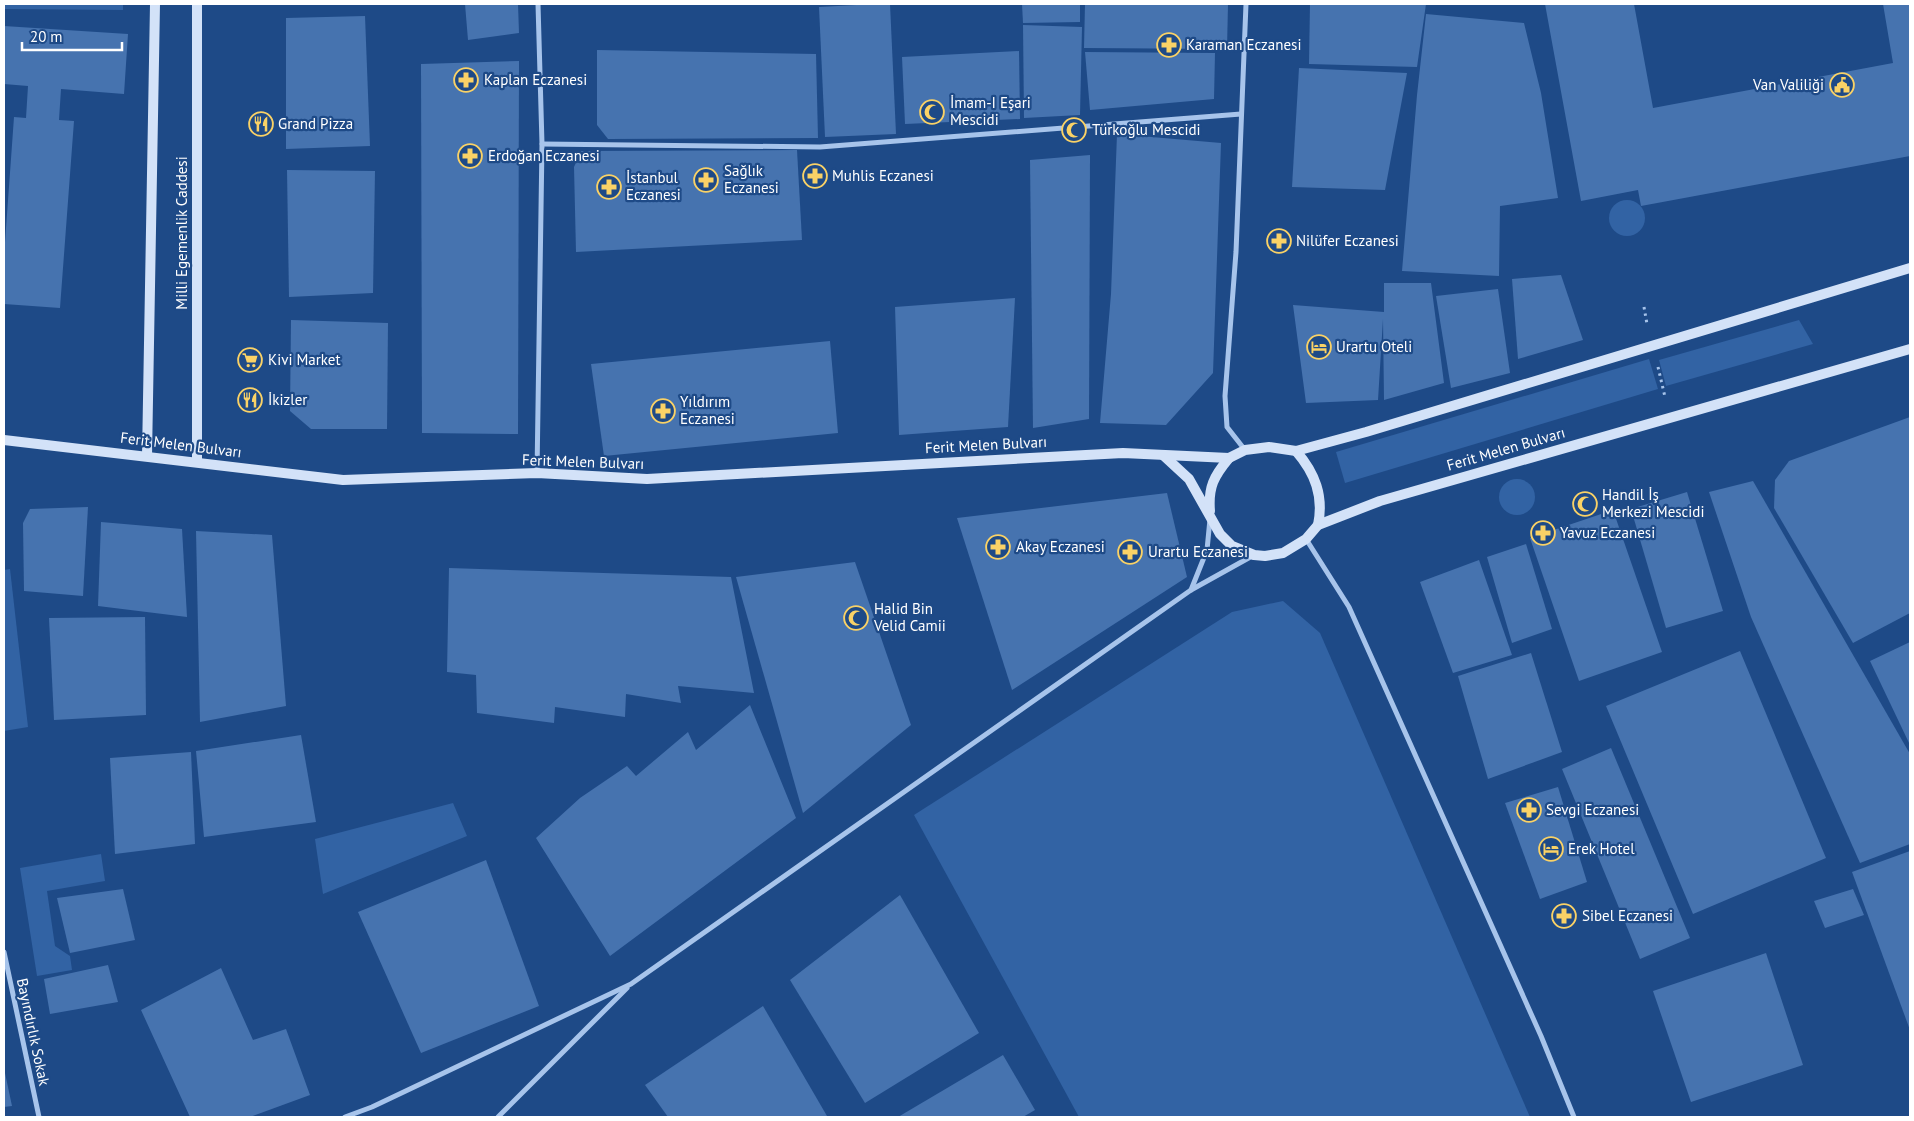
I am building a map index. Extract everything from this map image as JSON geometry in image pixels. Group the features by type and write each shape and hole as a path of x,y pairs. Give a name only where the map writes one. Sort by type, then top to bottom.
{"main road":[{"name":"Milli Egemenlik Caddesi","path":"147,456 155,4"},
{"name":"Milli Egemenlik Caddesi","path":"197,4 198,462"},
{"name":"Ferit Melen Bulvarı","path":"4,440 342,480 537,473 647,480 1123,453 1229,458 1245,450 1269,447 1296,451 1366,432 1910,268"},
{"name":"Ferit Melen Bulvarı","path":"1164,455 1189,479 1220,534 1232,546 1254,555 1265,556 1283,553 1306,539 1318,525 1380,501 1910,348"},
{"path":"1296,451 1310,469 1320,494 1321,510 1318,525"},
{"path":"1211,515 1209,497 1212,484 1229,458"}],"street":[{"path":"537,473 542,144 538,4"},
{"path":"1245,450 1227,427 1225,396 1236,252 1246,4"},
{"path":"542,144 820,147 1241,114"},
{"path":"1191,590 1207,550 1211,515"},
{"path":"1306,539 1349,607 1541,1036 1574,1117"},
{"path":"345,1117 372,1108 631,984 1191,590 1254,555"},
{"name":"Bayındırlık Sokak","path":"4,952 38,1117"},
{"path":"498,1117 631,984"}],"path":[{"path":"1644,307 1670,417"}],"shaded area":[{"path":"4,4 123,4 123,10 4,9"},
{"path":"1627,200 1634,201 1640,205 1644,211 1644,225 1640,231 1634,235 1627,236 1620,235 1614,231 1610,225 1609,218 1610,211 1614,205 1620,201"},
{"path":"1799,320 1813,344 1666,386 1659,360"},
{"path":"1649,359 1658,389 1345,483 1336,452"},
{"path":"1517,479 1524,480 1530,484 1534,490 1534,504 1530,510 1524,514 1517,515 1510,514 1504,510 1500,504 1499,497 1500,490 1504,484 1510,480"},
{"path":"10,569 28,727 4,731 4,570"},
{"path":"1283,601 1320,633 1530,1117 1079,1117 914,815 1232,612"},
{"path":"453,803 467,836 323,894 315,839"},
{"path":"101,854 105,881 47,891 55,946 70,956 72,970 37,976 20,868"}],"building":[{"path":"465,4 518,4 519,33 468,40"},
{"path":"890,4 896,134 825,137 819,7"},
{"path":"1022,4 1080,4 1080,22 1023,23"},
{"path":"1085,4 1228,4 1227,49 1084,48"},
{"path":"1310,4 1426,4 1417,67 1309,64"},
{"name":"Van Valiliği","path":"1545,4 1634,4 1653,108 1893,63 1883,4 1910,4 1910,156 1641,206 1638,190 1581,201"},
{"path":"1426,14 1524,23 1541,93 1558,198 1500,206 1499,276 1402,271"},
{"path":"365,16 370,146 286,149 286,18"},
{"path":"1023,25 1082,27 1080,115 1024,118"},
{"path":"4,26 128,34 124,94 61,89 59,120 74,121 60,308 4,304 4,256 14,117 26,118 28,86 4,84"},
{"path":"597,50 816,54 818,138 608,139 597,125"},
{"path":"1019,51 1020,119 905,124 902,57"},
{"path":"1085,52 1215,53 1214,99 1090,110"},
{"path":"519,61 518,434 422,433 421,64"},
{"path":"1299,68 1407,73 1385,190 1292,187"},
{"path":"1117,134 1221,143 1213,373 1166,425 1100,423 1111,294"},
{"path":"797,150 802,240 576,252 574,167 581,151"},
{"path":"1090,155 1089,419 1033,428 1030,160"},
{"path":"287,170 375,171 373,293 289,297"},
{"path":"1561,275 1583,340 1518,359 1512,279"},
{"path":"1384,283 1431,283 1444,383 1384,400 1383,319 1378,400 1306,403 1293,305 1384,312"},
{"path":"1498,289 1510,373 1451,388 1436,296"},
{"path":"1015,298 1008,427 899,435 895,307"},
{"path":"291,320 388,323 387,429 311,429 290,411"},
{"path":"830,341 838,433 604,456 591,364"},
{"path":"1910,417 1910,613 1853,643 1774,508 1775,480 1789,461"},
{"path":"1753,481 1910,754 1910,844 1860,863 1751,617 1709,492"},
{"path":"1687,492 1723,611 1666,628 1631,509"},
{"path":"1167,493 1187,577 1012,690 957,518"},
{"path":"88,507 83,596 24,591 23,523 30,509"},
{"path":"1613,510 1662,652 1579,681 1530,538"},
{"path":"101,522 182,529 187,617 98,606"},
{"path":"196,531 272,535 286,706 200,722"},
{"path":"1526,544 1552,629 1512,643 1487,557"},
{"path":"1479,560 1512,655 1453,673 1420,582"},
{"path":"855,562 911,725 803,813 736,577"},
{"path":"449,568 731,577 754,693 678,686 681,703 626,694 625,717 555,707 554,723 477,713 476,675 447,672"},
{"path":"145,617 146,715 54,720 49,618"},
{"path":"1910,642 1910,745 1870,661"},
{"path":"1740,651 1826,858 1693,914 1606,706"},
{"path":"1531,653 1562,752 1488,779 1458,676"},
{"path":"750,705 796,818 610,956 536,838 580,798 627,766 636,776 688,732 696,750"},
{"path":"301,735 316,822 204,837 196,751"},
{"path":"1611,748 1690,938 1640,959 1562,769"},
{"path":"191,752 195,844 115,854 110,758"},
{"path":"1558,787 1587,882 1540,899 1505,803"},
{"path":"1910,851 1910,1030 1852,872"},
{"path":"486,860 539,1006 421,1053 358,912"},
{"path":"123,889 135,940 70,953 57,898"},
{"path":"1853,889 1864,915 1825,928 1814,901"},
{"path":"900,895 979,1033 865,1103 790,980"},
{"path":"1766,953 1803,1065 1691,1102 1653,991"},
{"path":"108,965 118,1002 50,1014 44,979"},
{"path":"221,968 253,1040 286,1029 310,1095 250,1117 190,1117 141,1010"},
{"path":"763,1006 827,1116 668,1117 645,1085"},
{"path":"1003,1055 1035,1110 1023,1117 898,1117"},
{"path":"4,1074 12,1106 4,1107"}],"place":[{"name":"Karaman Eczanesi","path":"1169,45"},
{"name":"Kaplan Eczanesi","path":"466,80"},
{"name":"Van Valiliği","path":"1842,85"},
{"name":"İmam-I Eşari Mescidi","path":"932,112"},
{"name":"Grand Pizza","path":"261,124"},
{"name":"Türkoğlu Mescidi","path":"1074,130"},
{"name":"Erdoğan Eczanesi","path":"470,156"},
{"name":"Muhlis Eczanesi","path":"815,176"},
{"name":"Sağlık Eczanesi","path":"706,180"},
{"name":"İstanbul Eczanesi","path":"609,187"},
{"name":"Nilüfer Eczanesi","path":"1279,241"},
{"name":"Urartu Oteli","path":"1319,347"},
{"name":"Kivi Market","path":"250,360"},
{"name":"İkizler","path":"250,400"},
{"name":"Yıldırım Eczanesi","path":"663,411"},
{"name":"Handil İş Merkezi Mescidi","path":"1585,504"},
{"name":"Yavuz Eczanesi","path":"1543,533"},
{"name":"Akay Eczanesi","path":"998,547"},
{"name":"Urartu Eczanesi","path":"1130,552"},
{"name":"Halid Bin Velid Camii","path":"856,618"},
{"name":"Sevgi Eczanesi","path":"1529,810"},
{"name":"Erek Hotel","path":"1551,849"},
{"name":"Sibel Eczanesi","path":"1564,916"}]}
